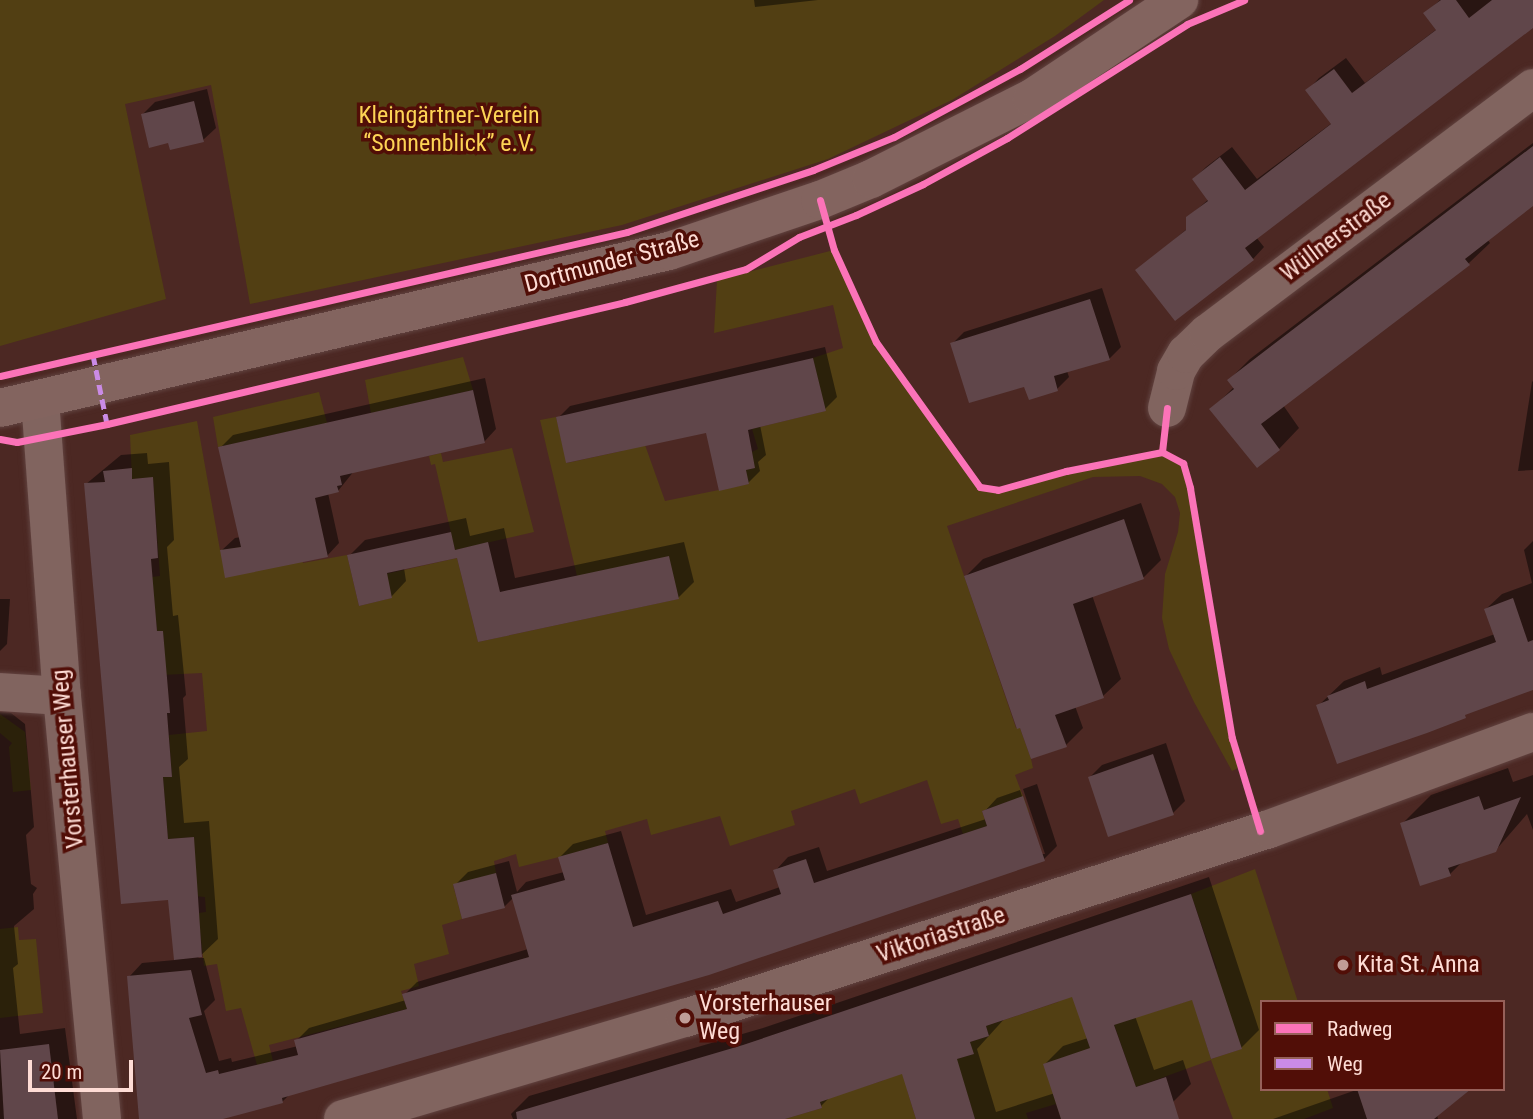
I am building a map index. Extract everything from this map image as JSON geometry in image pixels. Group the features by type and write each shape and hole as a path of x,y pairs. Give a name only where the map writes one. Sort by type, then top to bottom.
{"main road":[{"name":"Dortmunder Straße","path":"0,408 669,251 820,200 871,179 1032,98 1179,0"}],"street":[{"name":"Wüllnerstraße","path":"1167,408 1176,371 1186,354 1208,333 1533,88"},
{"name":"Vorsterhauser Weg","path":"40,399 62,696 102,1119"},
{"path":"0,692 62,696"},
{"name":"Viktoriastraße","path":"343,1119 685,1018 1269,829 1533,732"}],"green space":[{"name":"Kleingärtner-Verein “Sonnenblick” e.V.","path":"0,0 1104,0 1055,36 952,100 828,159 622,225 250,304 211,85 125,104 166,299 0,346"},
{"path":"834,250 876,342 980,487 998,490 1148,453 1162,452 1183,463 1240,767 1232,771 1194,702 1169,649 1162,618 1165,574 1178,532 1180,513 1175,497 1162,484 1140,476 1093,477 947,526 1016,728 1020,728 1031,759 1033,768 1015,775 1029,812 1006,820 1007,802 982,811 987,826 963,834 958,819 941,824 927,780 860,804 855,789 791,811 795,825 730,846 720,816 651,835 647,819 605,831 608,843 575,853 519,867 516,854 494,861 496,873 453,885 462,919 442,925 449,954 414,964 419,986 401,991 407,1009 269,1045 273,1061 257,1065 241,1008 226,1011 217,964 204,966 198,913 206,912 205,897 195,896 194,837 168,839 163,777 172,776 169,735 207,731 202,673 161,675 163,631 157,631 152,577 160,576 153,478 132,479 130,435 197,421 220,550 297,539 303,563 347,555 359,606 391,598 386,574 457,558 478,642 678,599 577,576 540,420 556,417 567,463 622,451 640,431 665,501 748,484 746,470 754,468 752,452 758,449 752,429 825,411 813,358 843,348 833,305 714,333 717,280"},
{"path":"463,357 473,390 371,413 365,380"},
{"path":"319,392 327,423 218,447 213,417"},
{"path":"512,448 534,532 455,550 435,464 431,465 429,456 441,453 443,462"},
{"path":"0,714 25,732 31,790 13,792 9,747 12,743 0,733"},
{"path":"1255,869 1297,1000 1260,1000 1260,1091 1328,1091 1333,1108 1304,1119 1233,1119 1211,1060 1136,1087 1114,1024 1191,1000 1185,980 1217,969 1191,894","holes":["1229,1014 1241,1049 1211,1059 1200,1024"]},
{"path":"18,927 19,940 36,939 43,1013 0,1018 0,929"},
{"path":"1072,989 1090,1048 1088,1119 1061,1119 1056,1104 1026,1113 1028,1119 975,1119 961,1074 907,1090 916,1119 785,1119 822,1108 817,1091 839,1094 882,1081 951,1037 957,1059 973,1054 970,1042 989,1036 986,1026 1058,1002"}],"building":[{"path":"1441,0 1456,0 1469,18 1492,0 1533,0 1533,28 1245,248 1254,260 1175,321 1135,270 1186,230 1186,217 1208,201 1192,179 1220,157 1245,190 1331,124 1305,90 1334,69 1352,93 1436,30 1423,13"},
{"path":"194,101 204,142 170,150 168,143 149,148 141,114"},
{"path":"1533,146 1533,206 1465,259 1470,265 1261,424 1280,450 1257,468 1209,409 1234,389 1227,380"},
{"path":"1090,299 1110,360 1054,376 1058,391 1029,400 1024,387 969,403 950,343"},
{"path":"813,358 826,411 748,430 755,468 746,470 749,484 719,491 706,433 566,463 556,417"},
{"path":"473,390 485,443 340,476 342,485 337,486 339,492 315,498 328,557 225,578 220,550 241,547 218,447"},
{"path":"132,468 132,479 153,477 158,558 151,559 157,631 163,631 170,713 167,713 172,777 163,777 168,839 194,837 202,957 174,960 168,900 121,904 84,483 105,482 103,471"},
{"path":"1124,519 1144,579 1073,604 1104,698 1055,715 1067,747 1031,759 1020,728 1017,729 964,576"},
{"path":"451,532 455,550 488,542 500,592 669,556 679,599 478,642 457,558 387,573 392,598 359,606 347,555"},
{"path":"1513,598 1528,642 1533,640 1533,690 1465,715 1466,718 1427,733 1337,764 1316,705 1329,700 1327,696 1365,681 1367,689 1496,642 1484,609"},
{"path":"1153,754 1174,815 1108,837 1088,777"},
{"path":"1023,796 1045,861 709,975 282,1098 283,1103 223,1119 139,1119 127,976 191,970 202,1015 189,1018 206,1073 218,1070 219,1074 298,1055 294,1040 407,1009 402,994 529,957 511,895 565,880 558,857 608,843 633,927 718,901 723,914 781,894 773,870 806,859 814,883 987,826 982,811"},
{"path":"1479,796 1484,810 1521,797 1496,852 1448,868 1451,876 1420,886 1400,823"},
{"path":"496,873 505,908 462,919 453,884"},
{"path":"1191,894 1242,1049 1211,1059 1192,1000 1114,1025 1136,1087 1166,1077 1179,1119 1061,1119 1043,1064 1090,1048 1072,997 986,1026 989,1036 970,1042 974,1054 957,1059 975,1119 916,1119 902,1074 820,1102 822,1108 785,1119 517,1119 516,1112 743,1045"},
{"path":"49,1044 58,1119 4,1119 0,1050"},
{"path":"1358,1091 1469,1091 1434,1119 1367,1119"}],"marked path":[{"path":"93,355 107,424"}],"cycle path":[{"path":"0,376 627,232 813,170 894,137 1020,69 1129,0"},
{"path":"0,439 17,442 107,424 625,302 746,269 799,237 856,215 923,184 1007,138 1187,24 1244,0"},
{"path":"820,200 834,250 876,342 980,487 998,490 1066,471 1162,452"},
{"path":"1167,408 1162,452 1183,463 1190,488 1232,738 1260,831"}],"place":[{"name":"Kita St. Anna","path":"1343,965"},
{"name":"Vorsterhauser Weg","path":"685,1018"}]}
